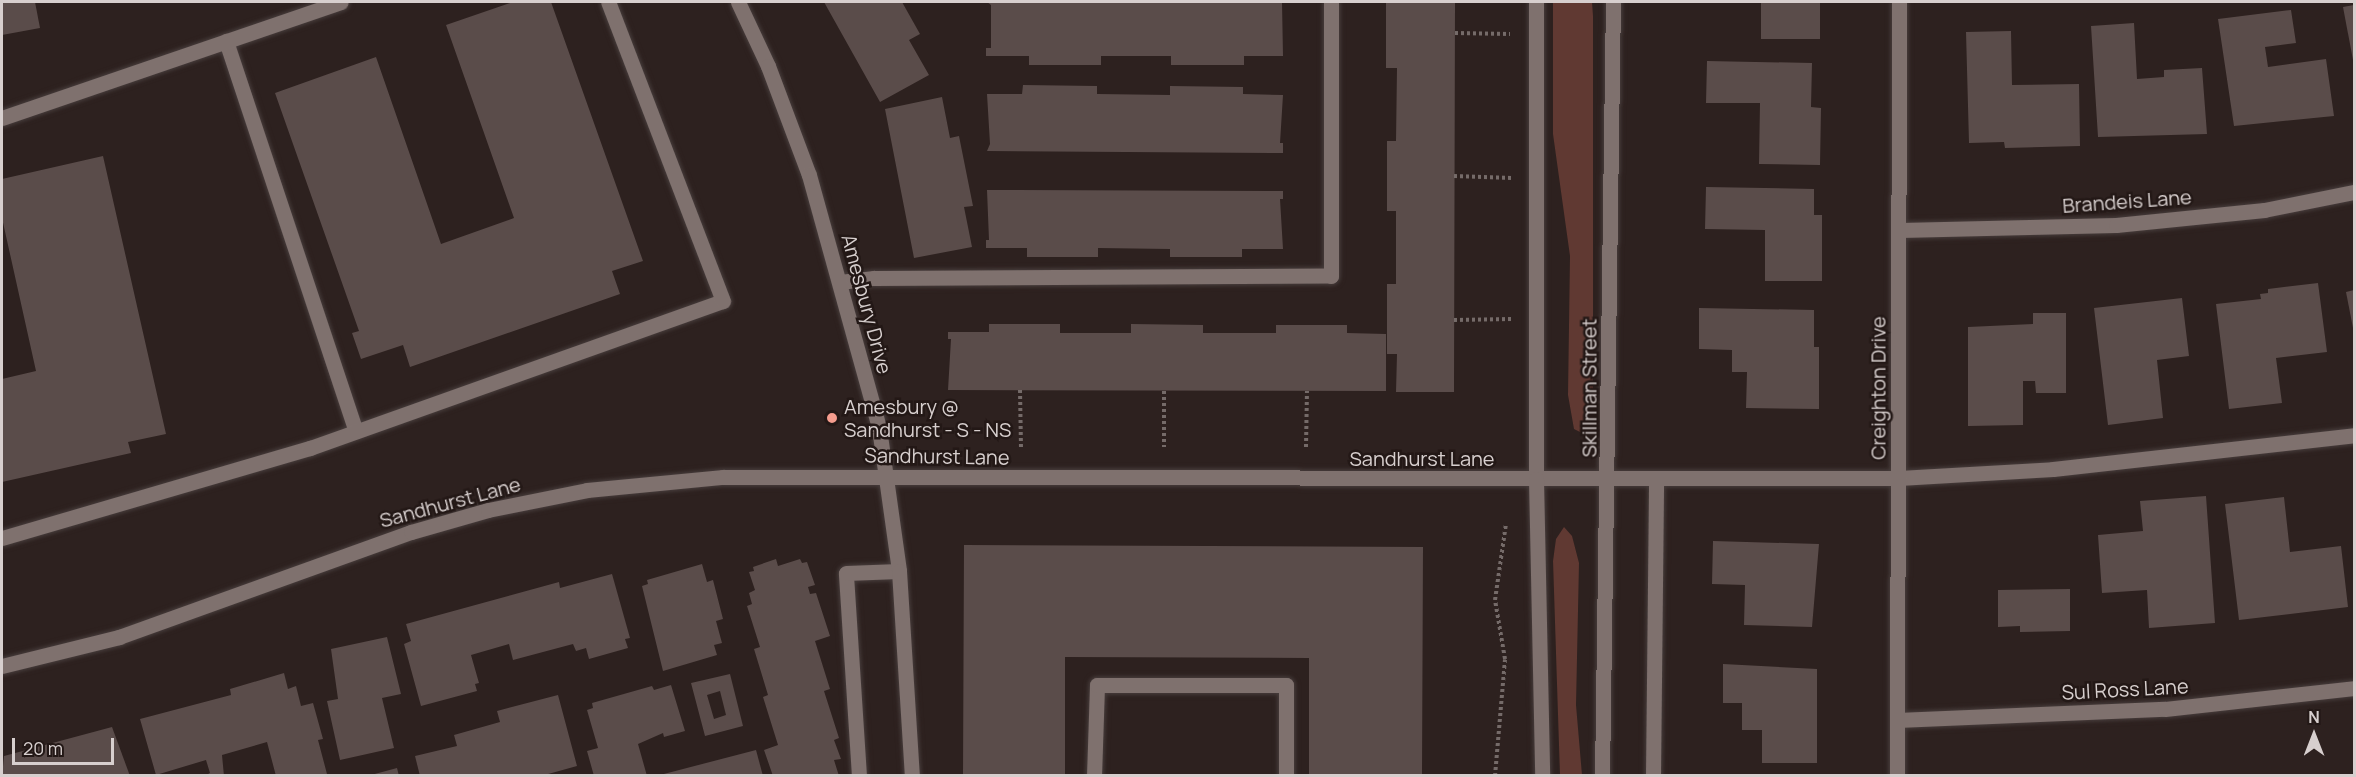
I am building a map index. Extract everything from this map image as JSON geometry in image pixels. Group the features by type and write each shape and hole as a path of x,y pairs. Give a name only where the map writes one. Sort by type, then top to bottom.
{"street":[{"path":"2,118 341,2"},
{"path":"2,538 356,431 723,301 608,2"},
{"name":"Amesbury Drive","path":"738,2 768,66 809,175 840,282 888,476 899,571 912,776"},
{"path":"840,282 874,278 1331,276 1331,2"},
{"path":"1536,2 1536,478 1542,776"},
{"name":"Skillman Street","path":"1602,776 1609,478 1613,2"},
{"name":"Creighton Drive","path":"1897,776 1899,2"},
{"path":"226,40 356,431"},
{"name":"Brandeis Lane","path":"1900,230 2116,225 2264,210 2355,192"},
{"name":"Sandhurst Lane","path":"2,666 119,637 400,536 488,510 587,490 723,477 1899,478 2053,469 2355,435"},
{"path":"1653,776 1656,478"},
{"path":"860,776 846,573 899,571"},
{"path":"1094,776 1097,685 1286,685 1286,776"},
{"name":"Sul Ross Lane","path":"1898,720 2165,709 2355,688"}],"path":[{"path":"1455,33 1510,34"},
{"path":"1454,176 1513,178"},
{"path":"1454,320 1513,318"},
{"path":"1020,390 1021,447"},
{"path":"1164,391 1164,447"},
{"path":"1306,447 1307,392"},
{"path":"1495,776 1504,659 1495,600 1506,524"}],"shaded area":[{"path":"1553,2 1592,2 1593,423 1584,434 1574,429 1568,395 1570,256 1553,134"},
{"path":"1564,527 1572,536 1579,563 1576,705 1582,775 1560,775 1553,561 1556,539"}],"building":[{"path":"2,2 35,2 40,28 2,35"},
{"path":"513,2 551,2 643,261 612,271 620,294 410,367 403,345 361,359 352,333 359,331 275,93 376,57 441,244 514,218 446,25"},
{"path":"824,2 902,2 920,34 909,40 929,75 880,102"},
{"path":"987,2 1282,2 1283,56 1244,56 1244,65 1171,65 1171,56 1101,56 1101,65 1029,65 1029,56 986,56 986,48 991,48 991,5"},
{"path":"1386,2 1455,2 1454,392 1396,392 1397,354 1387,354 1387,284 1396,284 1396,211 1387,211 1387,141 1396,141 1397,68 1386,68"},
{"path":"1761,2 1820,2 1820,39 1761,39"},
{"path":"2354,5 2354,59 2353,60 2343,7"},
{"path":"2291,10 2296,43 2265,47 2268,67 2326,59 2334,116 2234,126 2218,19"},
{"path":"2134,23 2137,79 2164,77 2164,70 2202,68 2207,134 2098,137 2091,26"},
{"path":"2011,31 2012,85 2079,84 2080,146 2005,148 2004,142 1969,143 1966,32"},
{"path":"1707,61 1812,63 1811,107 1821,108 1820,165 1759,164 1760,103 1706,103"},
{"path":"1023,85 1097,86 1097,94 1170,95 1170,86 1243,87 1243,94 1283,95 1280,143 1283,143 1283,153 987,151 990,144 987,94 1022,94"},
{"path":"942,97 950,138 959,136 973,206 964,207 972,247 914,258 885,109"},
{"path":"103,156 166,434 128,442 131,453 2,482 2,379 36,371 2,218 2,179"},
{"path":"1706,187 1814,189 1814,215 1822,215 1822,281 1765,281 1765,230 1705,229"},
{"path":"987,190 1283,191 1283,199 1280,199 1283,249 1242,249 1242,257 1170,257 1170,249 1098,248 1098,257 1027,257 1027,248 986,248 986,240 989,240"},
{"path":"2318,283 2327,352 2276,358 2282,403 2229,409 2216,304 2261,299 2260,294 2268,293 2268,289"},
{"path":"2354,290 2354,328 2353,328 2346,292"},
{"path":"2182,298 2189,356 2157,360 2163,418 2108,425 2094,308"},
{"path":"1699,308 1814,310 1814,347 1819,347 1819,409 1746,408 1747,372 1732,372 1732,350 1699,349"},
{"path":"2033,313 2066,313 2066,393 2036,393 2035,381 2023,381 2023,425 1968,426 1968,327 2033,324"},
{"path":"989,324 1060,324 1060,333 1131,333 1131,324 1203,325 1203,333 1276,333 1276,325 1347,325 1347,333 1386,334 1386,391 948,390 951,339 948,339 948,332 989,332"},
{"path":"2206,496 2215,623 2149,628 2147,590 2102,593 2098,535 2143,531 2140,501"},
{"path":"2284,497 2290,552 2341,546 2348,607 2239,620 2225,504"},
{"path":"1713,541 1819,544 1812,627 1744,625 1745,585 1712,584"},
{"path":"964,545 1423,547 1422,776 1309,776 1309,658 1065,657 1065,776 963,776"},
{"path":"776,559 778,566 800,559 802,563 807,562 815,585 808,587 810,594 816,593 830,636 815,641 830,689 824,691 839,738 834,740 841,759 834,760 839,776 773,776 764,750 778,745 763,697 768,695 754,649 760,647 747,606 752,604 749,593 755,590 749,572 754,571 753,567"},
{"path":"702,564 707,582 713,580 723,619 716,621 722,643 714,645 717,655 663,671 642,586 648,584 647,580"},
{"path":"612,574 630,638 625,639 628,648 589,659 586,648 576,651 573,644 513,660 509,644 471,655 479,683 475,684 477,691 421,706 404,644 411,641 406,624 559,582 560,588"},
{"path":"2070,589 2070,631 2020,632 2020,626 1998,627 1998,590"},
{"path":"387,637 401,694 382,698 394,748 340,760 327,701 338,699 331,649"},
{"path":"1723,664 1817,669 1817,763 1762,763 1762,730 1742,730 1742,703 1723,703"},
{"path":"284,673 288,689 296,686 301,706 313,703 323,739 318,740 327,774 276,776 267,742 222,755 224,776 204,776 210,773 206,760 156,775 140,719 231,695 230,689"},
{"path":"730,674 743,726 705,736 691,683","holes":["720,691 726,715 714,719 707,695"]},
{"path":"671,685 685,731 664,737 663,733 638,744 647,776 594,776 587,751 598,748 587,710 593,708 592,703 652,686 654,690"},
{"path":"558,695 577,766 541,776 420,776 415,756 457,746 454,735 500,722 497,711"},
{"path":"112,727 130,776 2,776 4,756"},
{"path":"756,750 763,776 660,776 660,775"},
{"path":"397,768 399,776 371,776 371,775"}],"place":[{"name":"Amesbury @ Sandhurst - S - NS","path":"832,418"}]}
